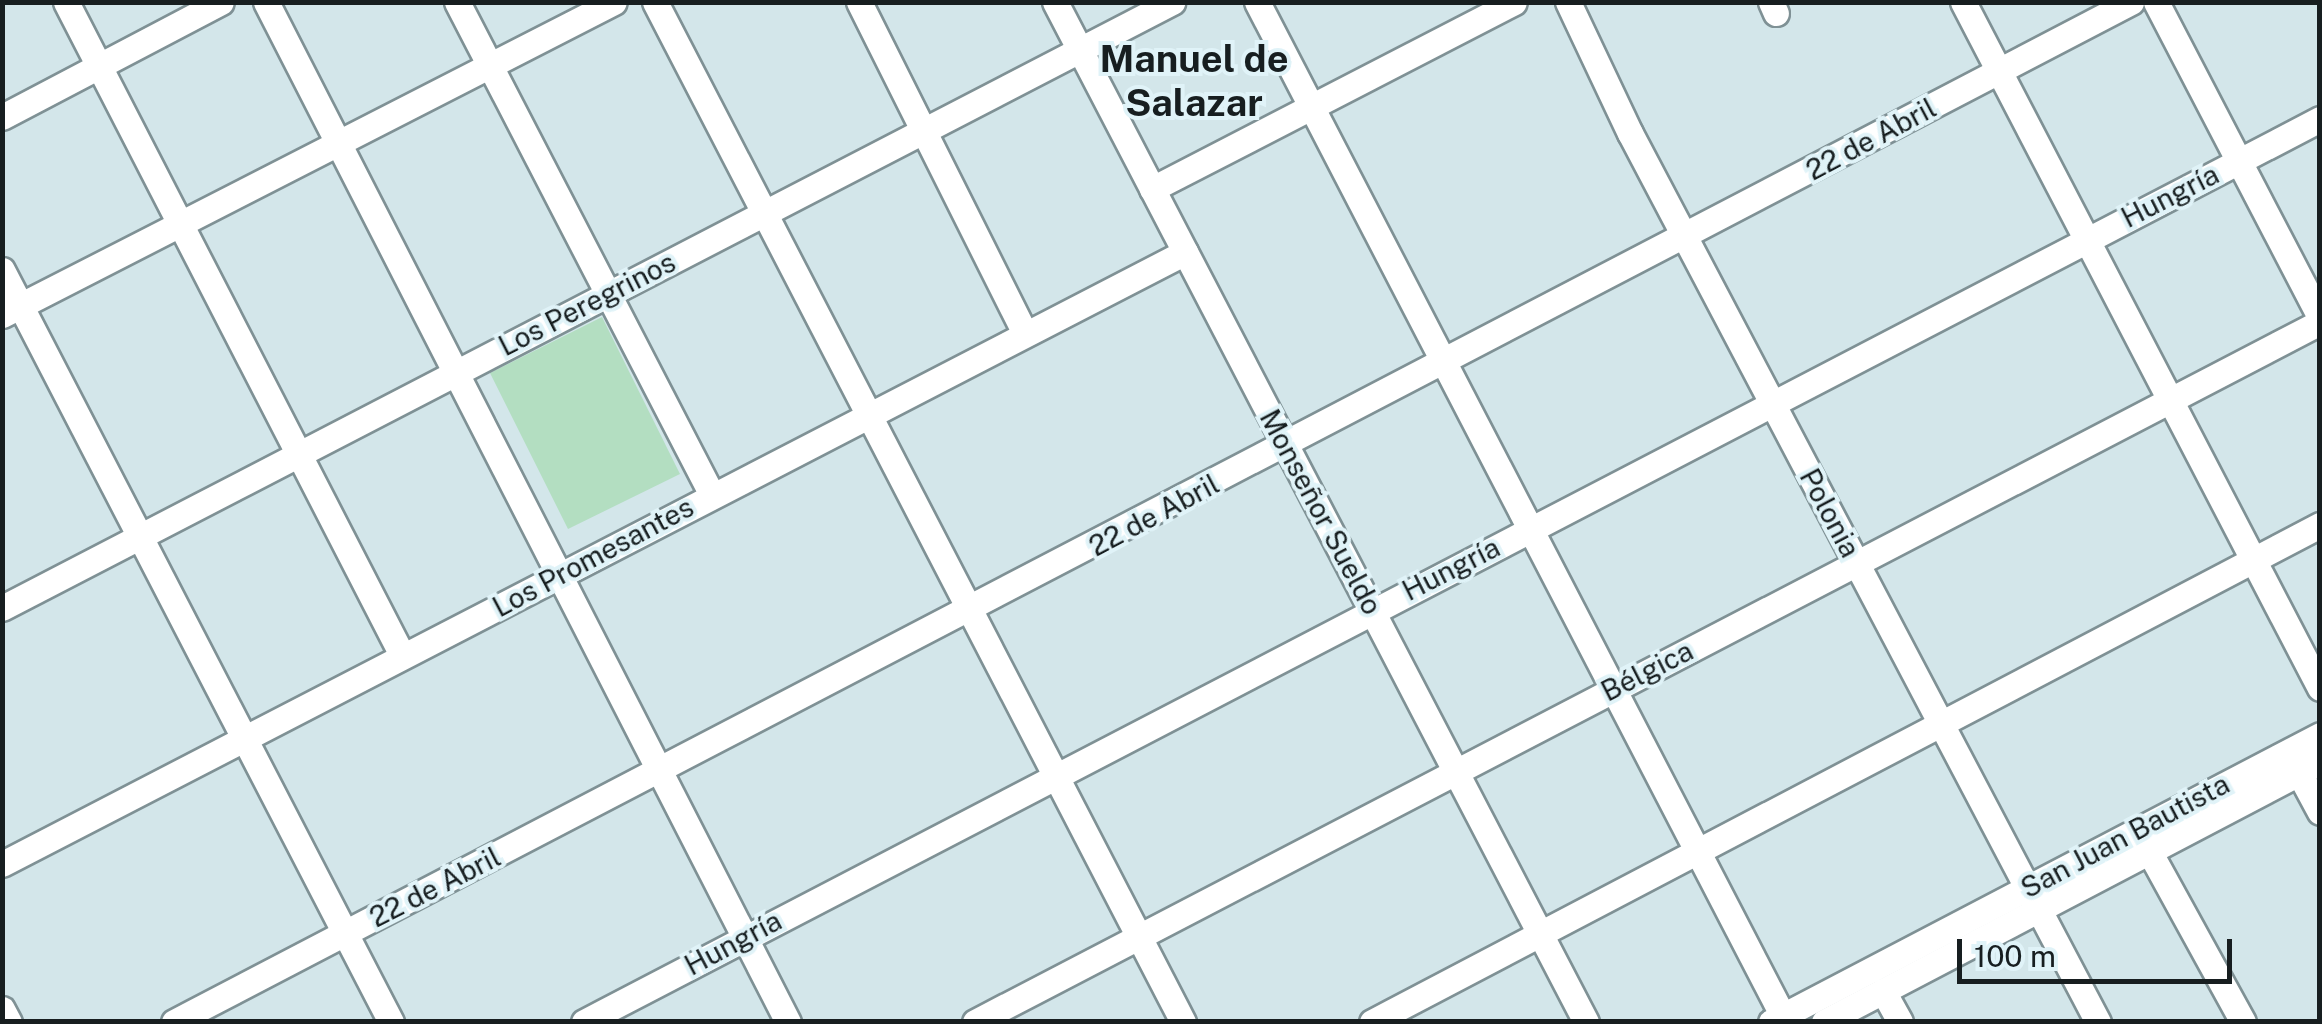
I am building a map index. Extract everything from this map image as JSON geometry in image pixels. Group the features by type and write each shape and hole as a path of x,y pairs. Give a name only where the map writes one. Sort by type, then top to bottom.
{"street":[{"path":"66,2 402,655"},
{"path":"2,117 222,2"},
{"path":"266,2 788,1022"},
{"path":"457,2 712,494"},
{"path":"12,310 614,2"},
{"path":"656,2 974,610 1183,1022"},
{"path":"859,2 1025,334"},
{"name":"Monseñor Sueldo","path":"1055,2 1586,1022"},
{"name":"Los Peregrinos","path":"2,608 1172,2"},
{"path":"1257,2 1697,850 1780,1019"},
{"path":"1152,189 1514,2"},
{"name":"Polonia","path":"1568,2 1685,237 2098,1022"},
{"path":"1963,2 2320,688"},
{"name":"22 de Abril","path":"174,1022 974,610 2131,2"},
{"path":"2156,2 2320,320"},
{"name":"Hungría","path":"584,1022 2320,119"},
{"name":"Los Promesantes","path":"2,864 1185,252"},
{"path":"2,270 12,310 140,536 391,1022"},
{"name":"Bélgica","path":"975,1022 2320,320"},
{"path":"1372,1022 2320,525"},
{"name":"San Juan Bautista","path":"1824,1022 2320,734"},
{"path":"2309,768 2320,812"},
{"name":"San Juan Bautista","path":"1780,1019 2032,899 2149,851 2309,768"},
{"path":"2149,851 2244,1022"},
{"path":"1883,991 1900,1022"},
{"path":"2,1009 9,1022"}],"green space":[{"path":"602,317 680,474 568,529 490,373"}],"district":[{"name":"Manuel de Salazar","path":"1194,80"}]}
